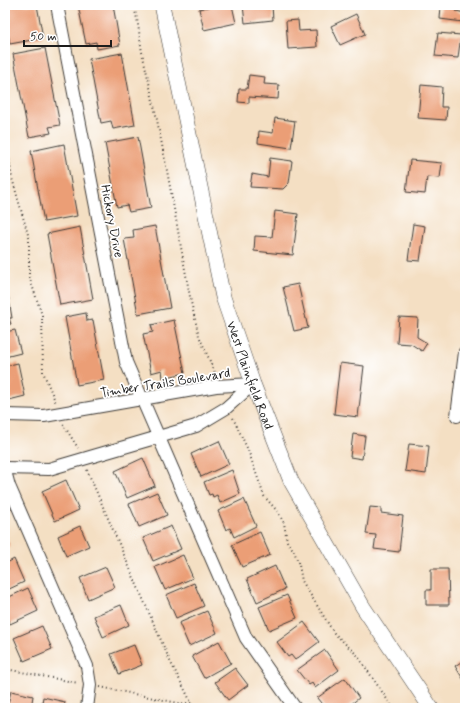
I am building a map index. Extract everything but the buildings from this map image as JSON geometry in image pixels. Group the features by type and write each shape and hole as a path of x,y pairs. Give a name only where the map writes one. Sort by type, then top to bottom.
{"main road":[{"name":"West Plainfield Road","path":"162,5 223,297 253,384 291,480 363,607 431,708"}],"street":[{"name":"Hickory Drive","path":"57,5 126,362 246,638 295,708"},
{"path":"457,416 465,352"},
{"name":"Timber Trails Boulevard","path":"5,415 44,416 60,414 216,386 253,384"},
{"name":"Timber Trails Boulevard","path":"5,468 49,469 196,426 226,408 253,384"},
{"path":"5,471 9,486 87,666 90,685 87,708"}],"path":[{"path":"5,132 12,178 29,238 29,276 42,315 43,372 60,414 62,424 80,452 82,460 170,661 191,702 192,708"},
{"path":"5,666 11,670 183,704 191,702"}]}
